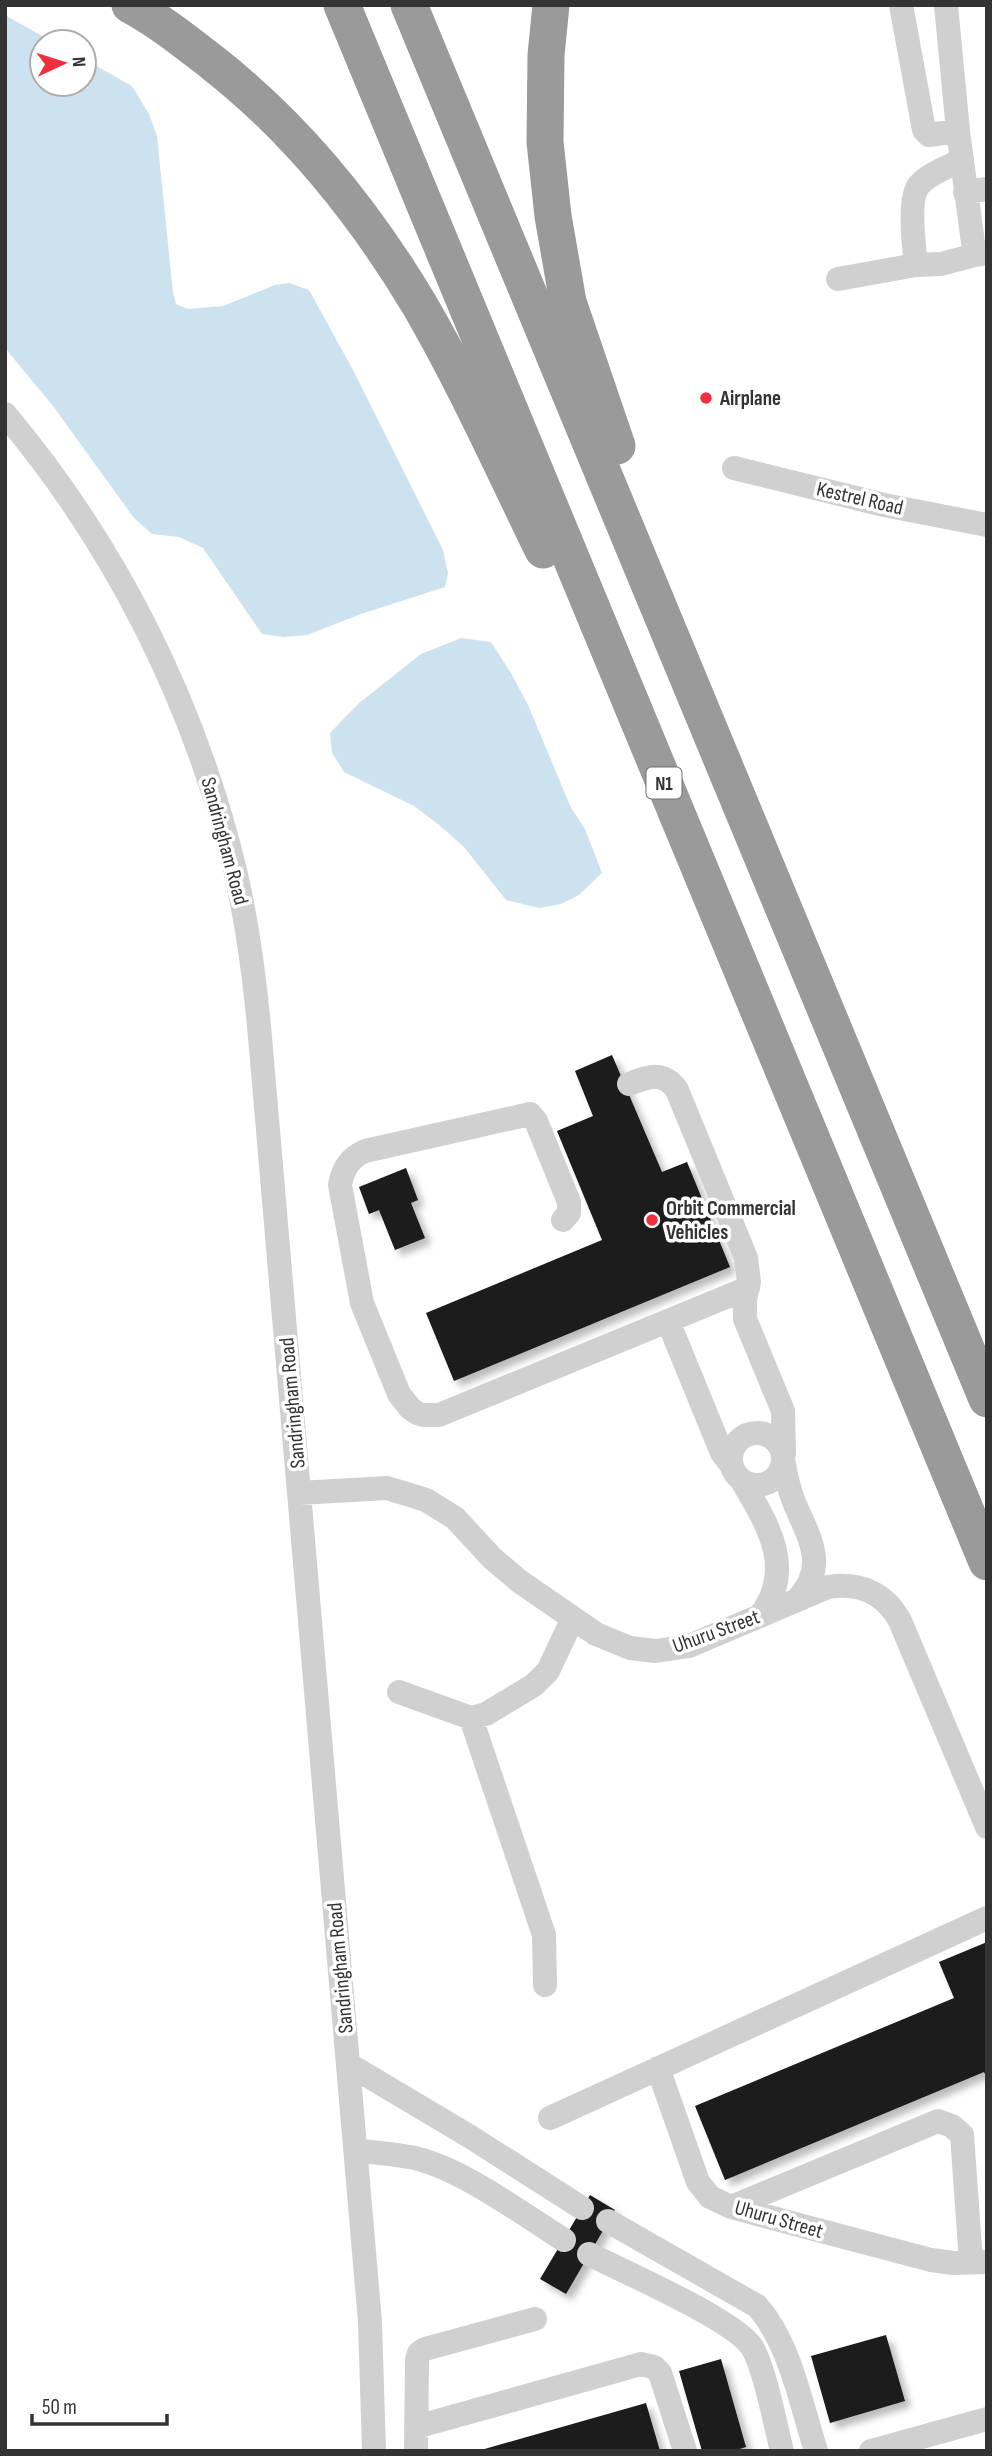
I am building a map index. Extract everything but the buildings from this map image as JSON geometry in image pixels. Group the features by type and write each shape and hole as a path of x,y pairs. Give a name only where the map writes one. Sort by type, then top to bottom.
{"highway":[{"path":"130,5 191,46 242,86 287,132 332,180 374,235 419,304 563,590 734,953"},
{"name":"N1","path":"342,5 987,1562"},
{"path":"409,5 987,1399"},
{"path":"551,5 546,55 545,142 553,216 568,302 606,416 806,963"}],"street":[{"path":"901,5 924,130 929,135 958,131"},
{"path":"838,279 916,265 942,264 981,254 976,190 962,160 946,5"},
{"path":"916,265 914,199 918,186 928,177 962,160"},
{"name":"Sandringham Road","path":"5,414 86,522 140,615 186,713 221,817 235,872 255,982 370,2322 374,2451"},
{"name":"Kestrel Road","path":"734,468 884,505 987,525"},
{"path":"629,1084 655,1076 667,1079 677,1090 746,1258 749,1276 745,1319 783,1411 784,1459 788,1485 815,1556 810,1583 797,1600"},
{"path":"563,1220 569,1213 569,1202 536,1121 530,1114 365,1151 351,1160 342,1175 340,1185 362,1303 399,1394 410,1408 424,1415 439,1415 748,1288"},
{"path":"668,1321 722,1453 759,1509 779,1562 774,1590 760,1616"},
{"path":"756,1433 774,1438 784,1459 775,1480 767,1484 750,1485 737,1474 731,1456 734,1447 747,1435 756,1433"},
{"name":"Uhuru Street","path":"299,1493 387,1488 426,1500 455,1518 504,1570 596,1634 618,1645 656,1651 689,1646 828,1587 850,1585 870,1591 895,1612 987,1827"},
{"path":"399,1692 471,1718 486,1714 534,1685 548,1671 573,1618"},
{"path":"471,1718 544,1935 545,1985"},
{"path":"550,2118 987,1919"},
{"path":"348,2064 582,2208"},
{"name":"Uhuru Street","path":"658,2068 698,2182 710,2197 731,2207 931,2260 979,2262"},
{"path":"731,2207 939,2121 952,2126 962,2135 979,2262"},
{"path":"356,2150 416,2158 448,2170 564,2239"},
{"path":"608,2221 757,2306 781,2342 816,2451"},
{"path":"589,2254 713,2317 740,2334 752,2348 761,2370 782,2451"},
{"path":"535,2319 425,2348 419,2353 416,2439 641,2364 648,2364 660,2373 685,2451"},
{"path":"871,2451 987,2419"}],"water":[{"path":"5,15 28,28 28,98 98,98 98,67 132,86 149,114 157,136 176,304 188,309 223,306 275,285 289,283 309,290 353,370 443,550 448,573 445,587 307,635 284,637 262,634 203,548 179,537 152,534 134,518 53,406 5,348"},
{"path":"461,638 491,642 511,673 528,705 571,808 585,829 602,873 579,895 561,904 540,908 506,900 464,847 438,824 414,806 344,772 332,753 330,733 359,703 421,654"}],"place":[{"name":"Airplane","path":"706,398"},
{"name":"Orbit Commercial Vehicles","path":"652,1220"}]}
